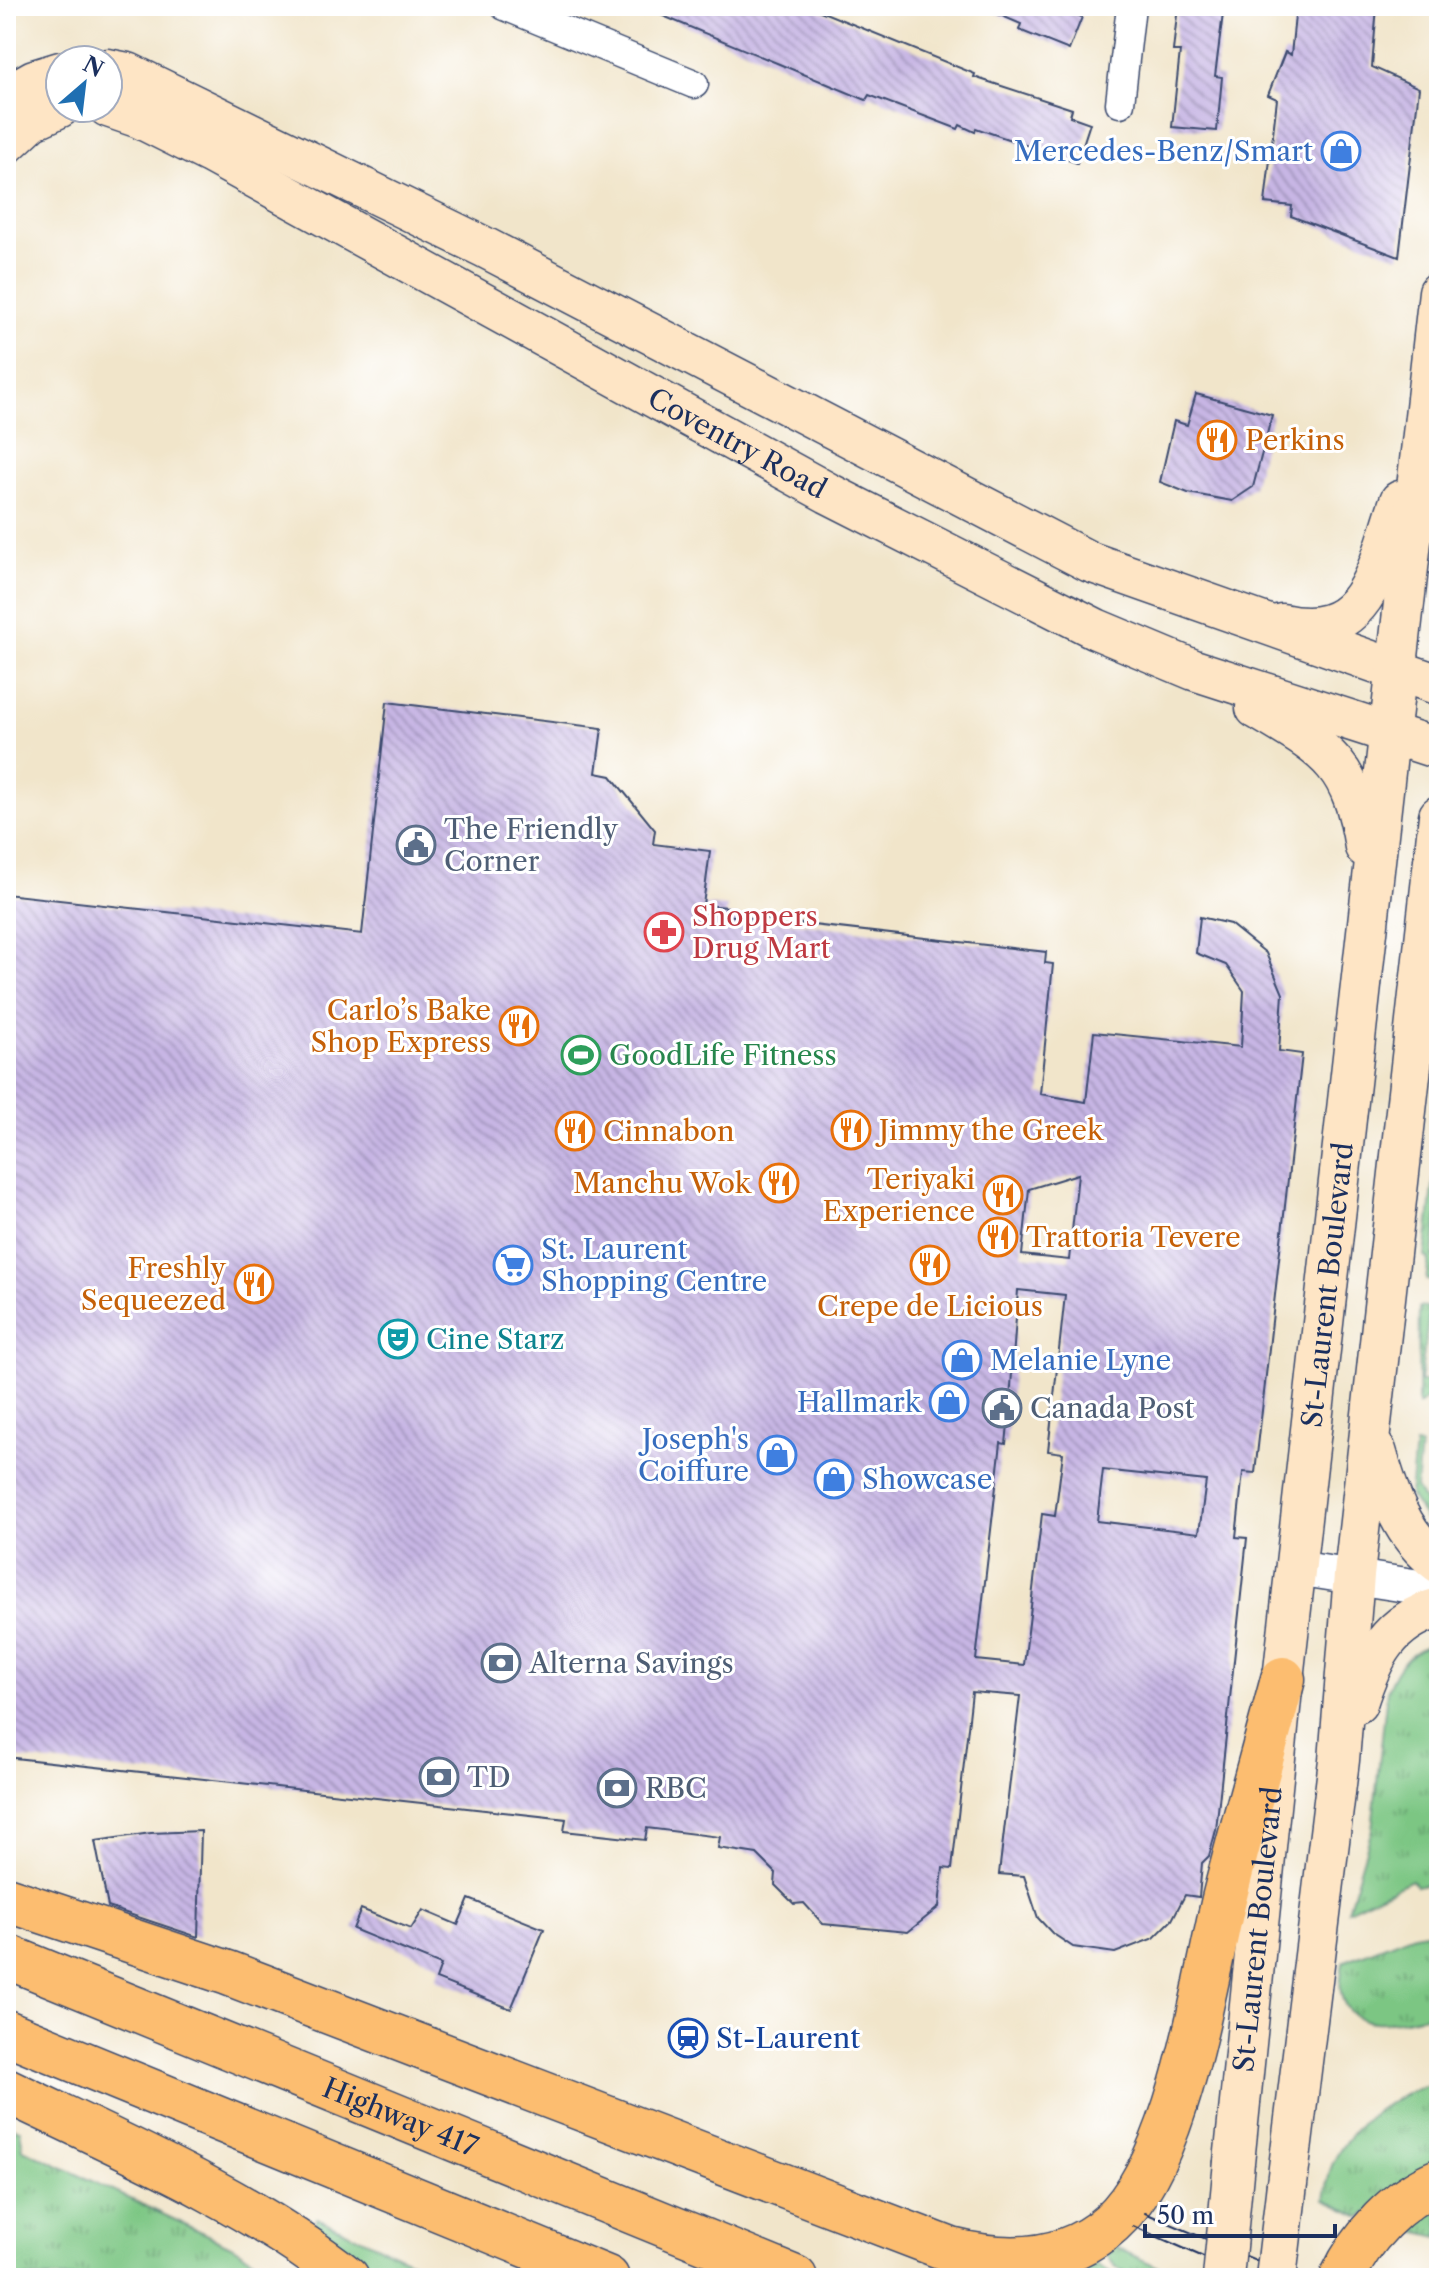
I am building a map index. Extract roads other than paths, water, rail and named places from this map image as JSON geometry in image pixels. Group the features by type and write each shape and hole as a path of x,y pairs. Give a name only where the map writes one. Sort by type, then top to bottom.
{"highway":[{"path":"6,1899 166,1950 854,2215 977,2257 1024,2260 1079,2244 1110,2224 1145,2179 1166,2137 1226,1892 1283,1679"},
{"name":"Highway 417","path":"6,1956 795,2278"},
{"path":"6,2032 607,2278"},
{"path":"6,2090 194,2182 287,2236 347,2278"},
{"path":"1342,2278 1354,2255 1383,2221 1406,2199 1439,2181"}],"main road":[{"name":"Coventry Road","path":"124,72 484,247 1090,562 1439,685"},
{"path":"6,96 44,77"},
{"name":"Coventry Road","path":"124,112 245,172 947,556 1096,629 1194,670 1439,749"},
{"path":"6,144 32,120 44,114"},
{"name":"St-Laurent Boulevard","path":"1223,2278 1283,1679 1439,292"},
{"path":"1191,600 1296,627 1332,622 1354,612 1366,594 1424,433"},
{"path":"1194,670 1309,739 1341,771 1357,803 1372,886"},
{"name":"St-Laurent Boulevard","path":"1276,2278 1339,1760 1354,1575 1436,870 1439,816"},
{"path":"1327,1292 1386,1296"},
{"path":"1371,1435 1399,1518 1419,1547 1439,1563"},
{"path":"1339,1760 1369,1665 1379,1647 1415,1615 1439,1608"}],"street":[{"path":"505,6 694,84"},
{"path":"1120,103 1131,6"},
{"path":"1296,1568 1439,1590"}],"tram line":[{"path":"1145,2213 1298,2278"},
{"path":"1133,2226 1251,2278"}],"place":[{"name":"Mercedes-Benz/Smart","path":"1341,151"},
{"name":"Perkins","path":"1217,440"},
{"name":"The Friendly Corner","path":"416,845"},
{"name":"Shoppers Drug Mart","path":"664,932"},
{"name":"Carlo’s Bake Shop Express","path":"519,1026"},
{"name":"GoodLife Fitness","path":"581,1055"},
{"name":"Jimmy the Greek","path":"851,1130"},
{"name":"Cinnabon","path":"575,1131"},
{"name":"Manchu Wok","path":"779,1183"},
{"name":"Teriyaki Experience","path":"1003,1195"},
{"name":"Trattoria Tevere","path":"998,1237"},
{"name":"St. Laurent Shopping Centre","path":"513,1265"},
{"name":"Crepe de Licious","path":"930,1265"},
{"name":"Freshly Sequeezed","path":"254,1284"},
{"name":"Cine Starz","path":"398,1339"},
{"name":"Melanie Lyne","path":"962,1360"},
{"name":"Hallmark","path":"949,1402"},
{"name":"Canada Post","path":"1002,1408"},
{"name":"Joseph's Coiffure","path":"777,1455"},
{"name":"Showcase","path":"834,1479"},
{"name":"Alterna Savings","path":"501,1663"},
{"name":"TD","path":"439,1777"},
{"name":"RBC","path":"617,1788"},
{"name":"St-Laurent","path":"688,2038"}]}
